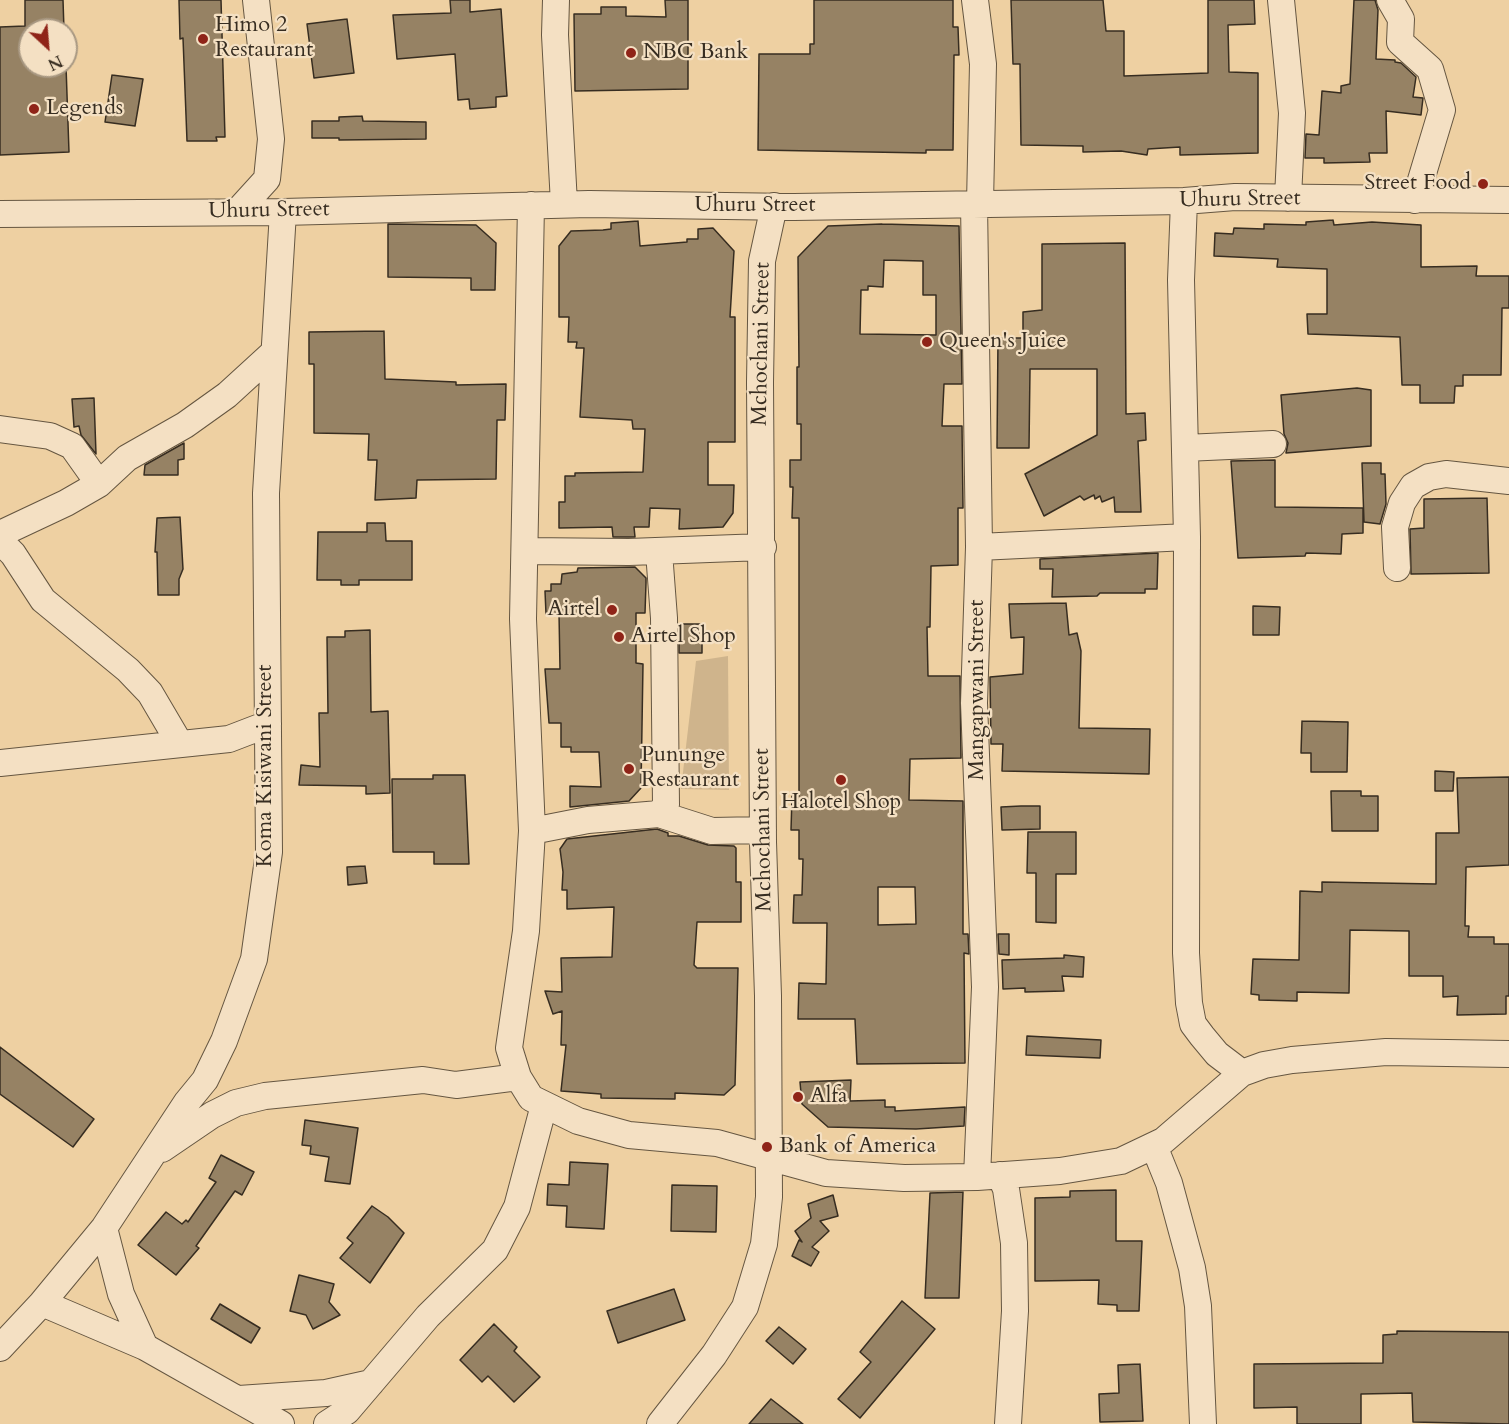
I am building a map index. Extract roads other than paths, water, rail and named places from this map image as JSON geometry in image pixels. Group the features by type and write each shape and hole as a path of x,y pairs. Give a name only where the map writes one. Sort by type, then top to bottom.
{"street":[{"path":"237,212 267,179 270,149 256,0"},
{"path":"556,0 555,35 564,204"},
{"name":"Mangapwani Street","path":"975,0 983,64 977,203 979,546 974,703 985,987 989,1176 1006,1190 1014,1243 1015,1311 1008,1424"},
{"path":"1281,0 1292,113 1288,198"},
{"path":"1390,0 1401,19 1400,42 1430,69 1442,111 1415,200"},
{"name":"Uhuru Street","path":"0,214 283,212 564,204 774,206 1184,201 1234,198 1509,200"},
{"path":"1184,201 1181,280 1187,537 1186,953 1189,1003 1193,1024 1202,1036 1217,1054 1242,1073"},
{"path":"531,205 523,618 532,831 526,931 509,1048 518,1077 531,1098 578,1121 629,1135 717,1143 826,1173 904,1178 989,1176 1060,1171 1109,1164 1154,1146 1170,1136 1242,1073 1264,1065 1292,1060 1386,1052 1509,1054"},
{"name":"Mchochani Street","path":"660,1424 714,1355 745,1307 764,1244 769,1197 768,996 763,830 762,261 774,206"},
{"name":"Koma Kisiwani Street","path":"0,1348 42,1303 104,1228 155,1154 187,1102 206,1080 224,1041 254,959 269,852 266,493 283,212"},
{"path":"0,534 66,503 99,484 127,458 185,425 227,395 274,352"},
{"path":"0,429 50,436 72,446 99,484"},
{"path":"1185,448 1273,444"},
{"path":"1397,568 1395,527 1402,503 1413,486 1429,477 1446,474 1509,481"},
{"path":"979,546 1187,537"},
{"path":"0,541 13,554 43,600 128,669 150,693 180,744"},
{"path":"525,550 659,552 763,547"},
{"path":"659,552 664,618 666,805 659,814"},
{"path":"0,764 228,739 268,724"},
{"path":"532,831 588,820 659,814 712,831 763,830"},
{"path":"155,1154 212,1115 236,1103 265,1096 423,1080 456,1085 518,1077"},
{"path":"327,1424 347,1411 428,1316 478,1269 505,1234 524,1185 544,1106"},
{"path":"1154,1146 1169,1183 1192,1268 1198,1306 1203,1424"},
{"path":"104,1228 120,1294 145,1347"},
{"path":"42,1303 145,1347 280,1424"},
{"path":"239,1399 326,1393 371,1383"}],"place":[{"name":"Himo 2 Restaurant","path":"203,39"},
{"name":"NBC Bank","path":"631,53"},
{"name":"Legends","path":"34,109"},
{"name":"Street Food","path":"1483,184"},
{"name":"Queen's Juice","path":"927,342"},
{"name":"Airtel","path":"612,610"},
{"name":"Airtel Shop","path":"619,637"},
{"name":"Pununge Restaurant","path":"629,769"},
{"name":"Halotel Shop","path":"841,780"},
{"name":"Alfa","path":"798,1097"},
{"name":"Bank of America","path":"767,1147"}]}
